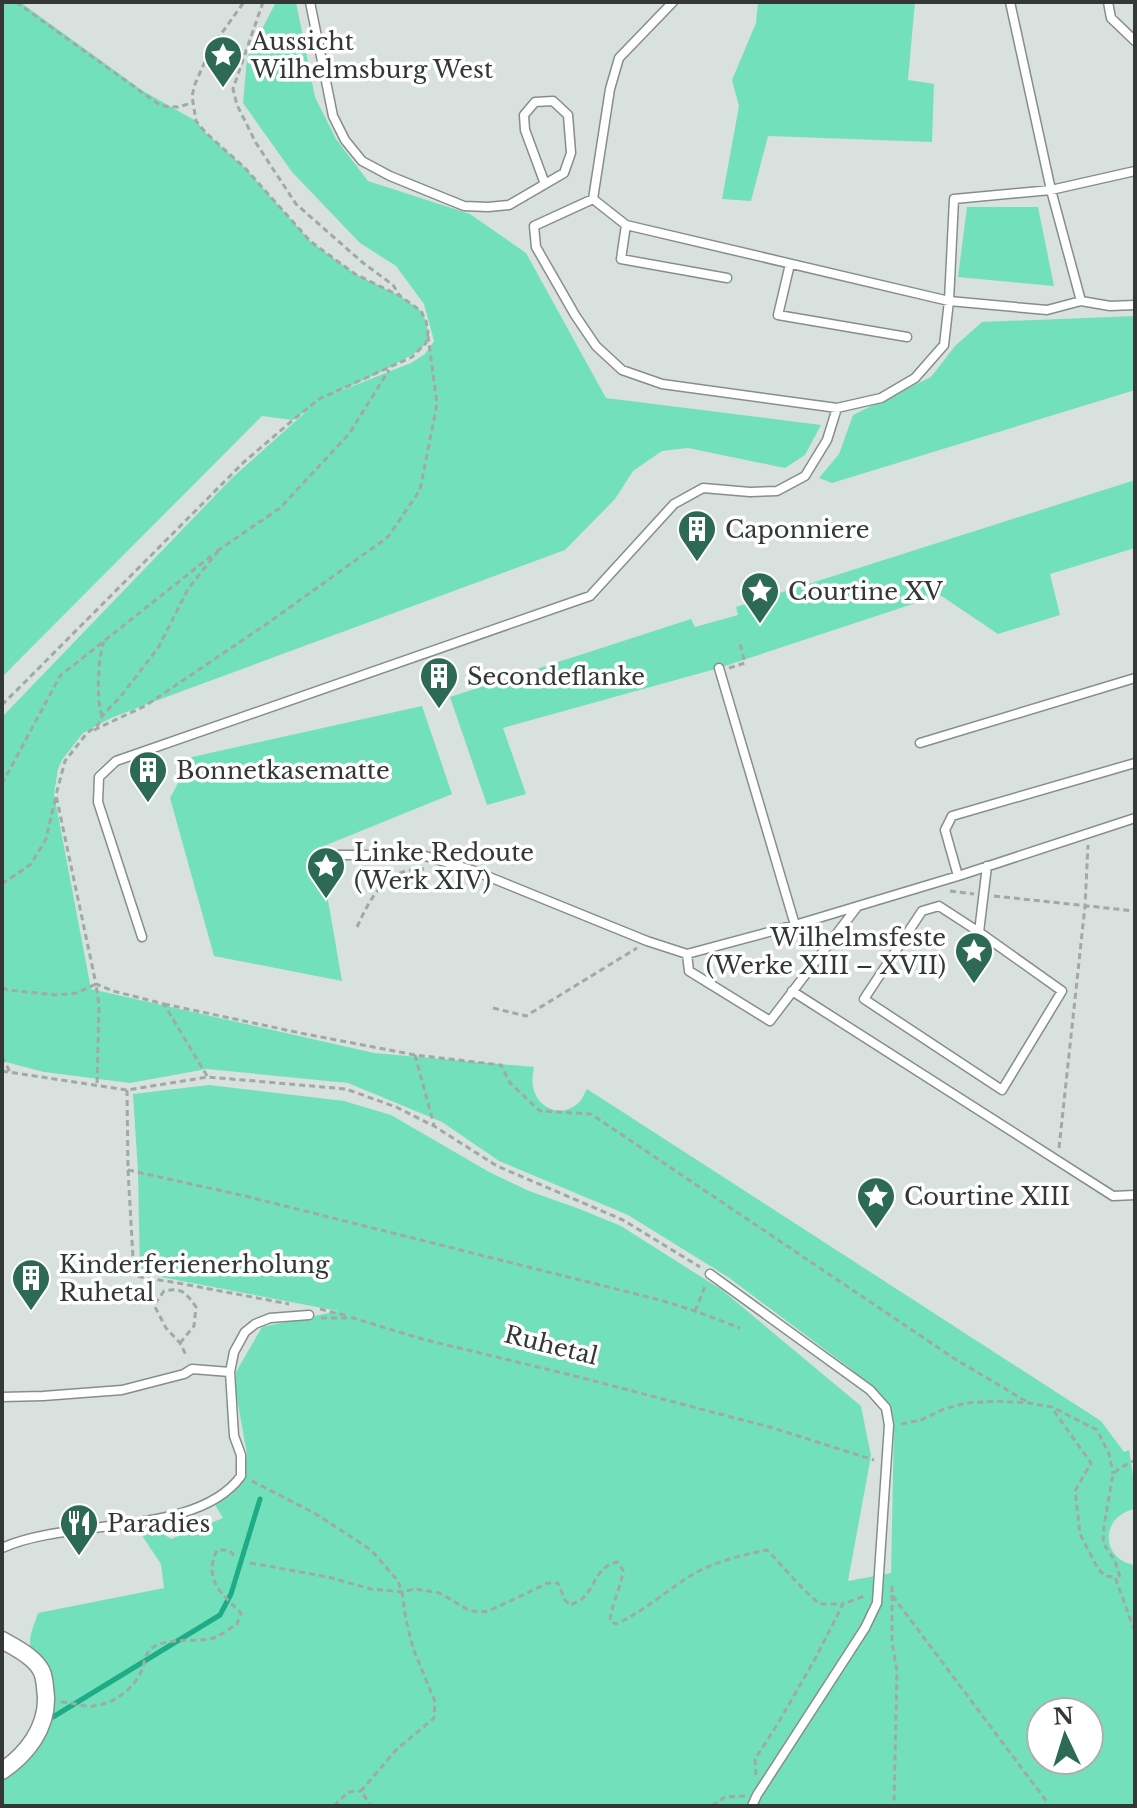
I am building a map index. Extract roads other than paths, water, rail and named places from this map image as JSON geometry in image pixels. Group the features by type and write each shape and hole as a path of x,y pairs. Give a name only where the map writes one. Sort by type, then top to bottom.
{"street":[{"path":"2,1640 34,1661 42,1672 46,1705 43,1722 34,1738 23,1754 2,1771"}],"lane":[{"path":"310,2 333,116 345,140 362,161 390,176 464,206 509,205 564,173 571,153 568,115 553,101 535,102 524,115 525,130 545,184"},
{"path":"593,199 610,89 619,58 673,2"},
{"path":"1010,2 1051,190 1081,301"},
{"path":"1108,2 1111,18 1135,41"},
{"path":"593,199 534,226 536,247 596,346 622,370 662,384 837,408 881,398 915,378 944,345 954,199 1051,190 1135,171"},
{"path":"593,199 626,225 949,301 1047,310 1081,301 1110,306 1135,305"},
{"path":"626,225 621,259 727,278"},
{"path":"790,264 778,315 907,337"},
{"path":"142,937 98,802 99,777 116,761 590,596 674,504 703,488 777,491 805,476 827,440 837,408"},
{"path":"720,669 795,925"},
{"path":"920,743 1135,678"},
{"path":"958,876 945,830 952,816 1135,763"},
{"path":"318,855 422,855 472,870 542,900 687,954 958,876 1135,818"},
{"path":"979,932 987,866"},
{"path":"687,954 689,971 770,1021 857,906"},
{"path":"939,906 979,932 1062,991 1002,1090 864,999 922,911 939,906"},
{"path":"792,991 1113,1196 1135,1195"},
{"path":"710,1274 870,1390 886,1408 889,1425 877,1603 865,1628 752,1806"},
{"path":"2,1548 46,1534 143,1521 192,1510 228,1491 241,1476 241,1455 234,1436 230,1372 234,1352 245,1332 255,1324 310,1311"},
{"path":"2,1397 122,1390 184,1374 192,1369 230,1372"}],"waterway":[{"path":"53,1717 220,1615 231,1594 260,1499"}],"place":[{"name":"Aussicht Wilhelmsburg West","path":"223,89"},
{"name":"Caponniere","path":"697,563"},
{"name":"Courtine XV","path":"760,625"},
{"name":"Secondeflanke","path":"439,710"},
{"name":"Bonnetkasematte","path":"148,804"},
{"name":"Linke Redoute (Werk XIV)","path":"326,900"},
{"name":"Wilhelmsfeste (Werke XIII – XVII)","path":"974,985"},
{"name":"Courtine XIII","path":"876,1230"},
{"name":"Kinderferienerholung Ruhetal","path":"31,1312"},
{"name":"Paradies","path":"79,1557"}]}
